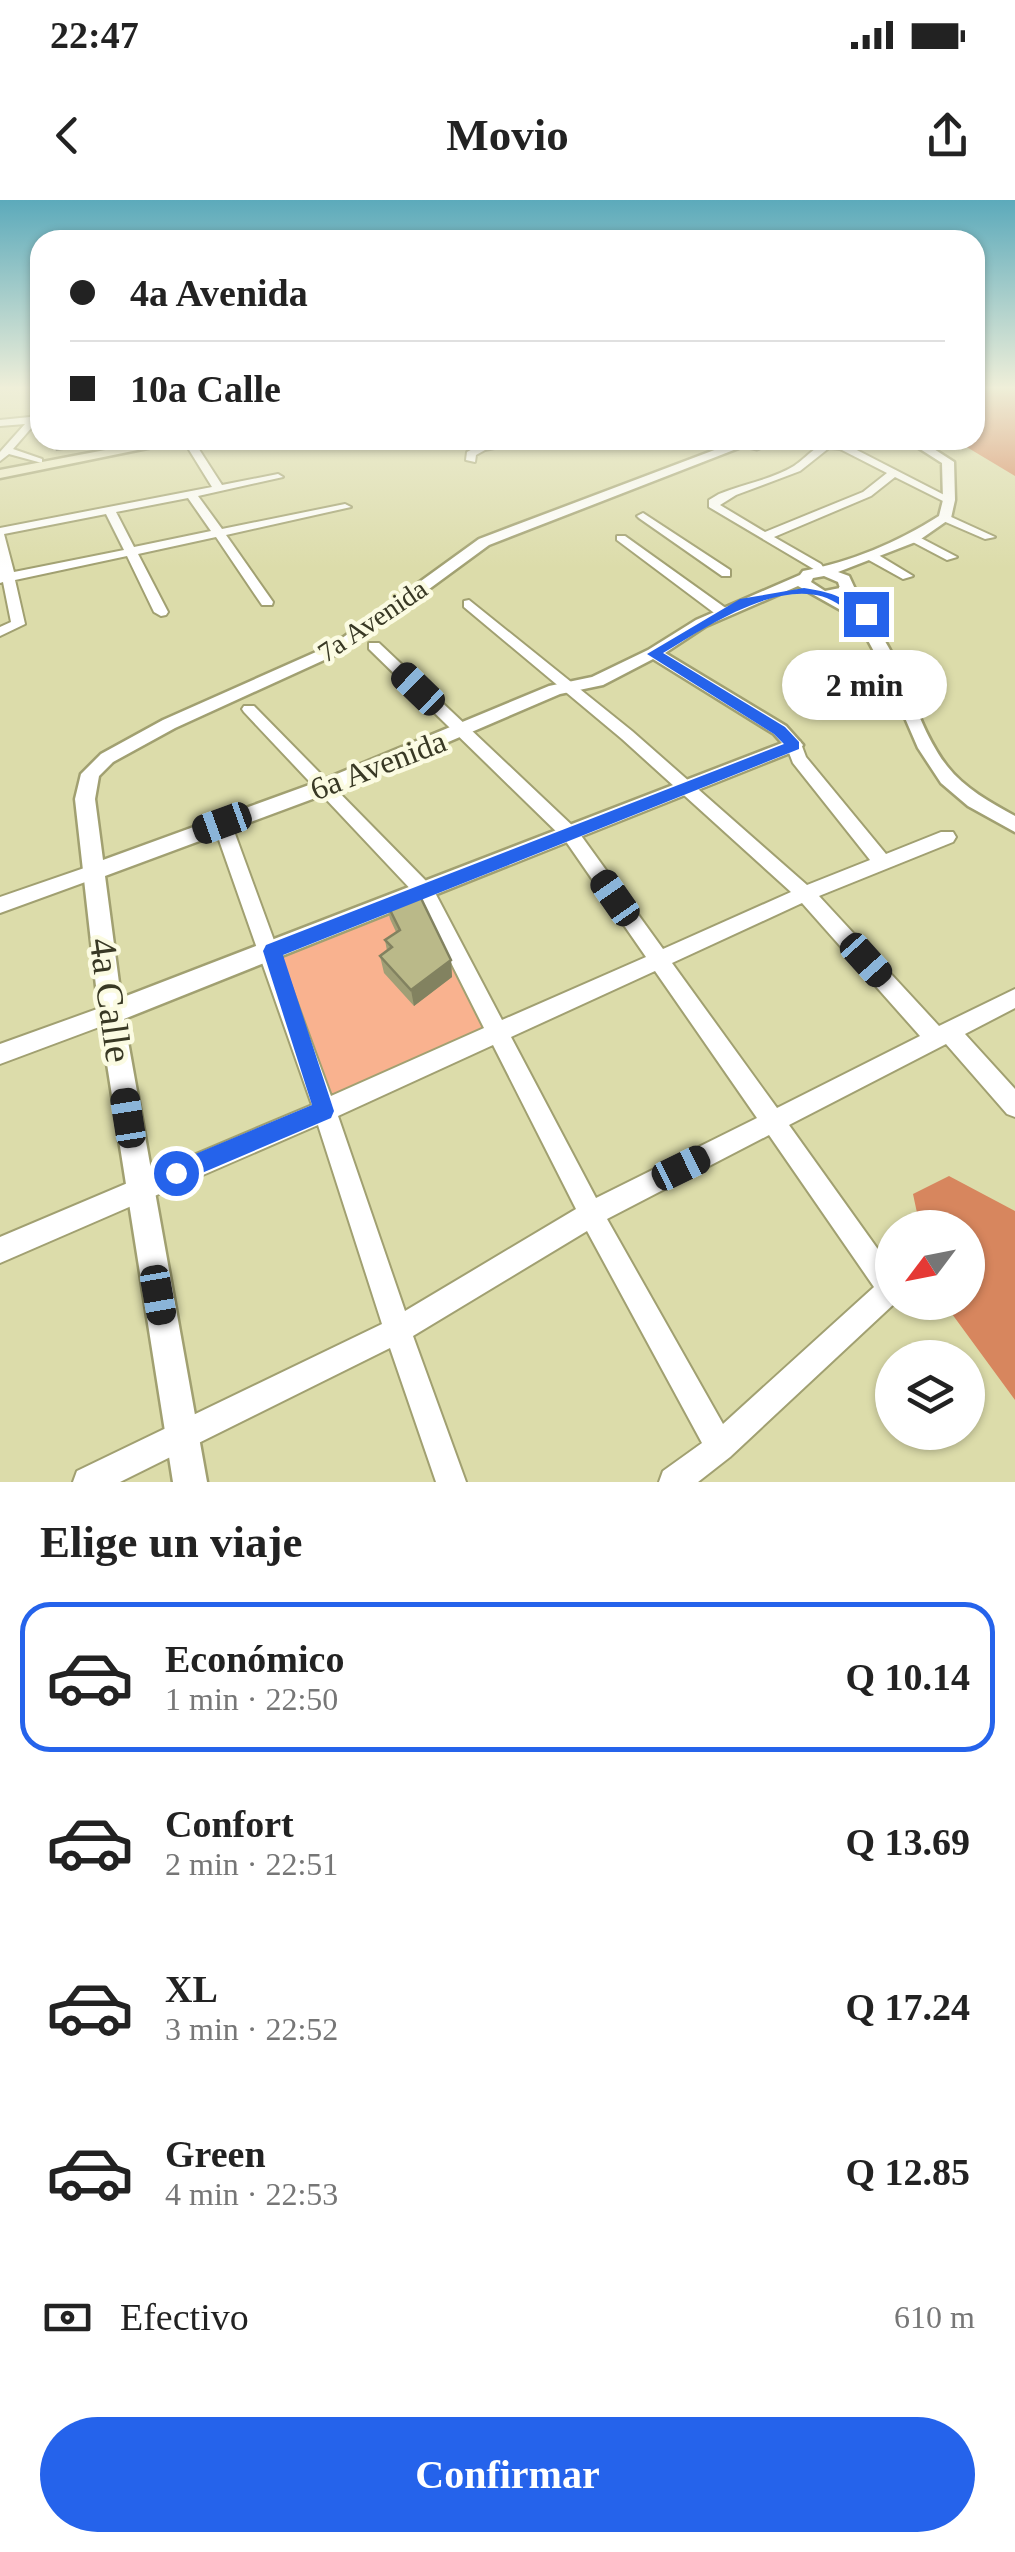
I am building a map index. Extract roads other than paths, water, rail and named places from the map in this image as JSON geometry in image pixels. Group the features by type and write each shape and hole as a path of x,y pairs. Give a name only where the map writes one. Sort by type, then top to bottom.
{"main road":[{"path":"3,464 97,450"},
{"path":"3,464 106,450"}],"street":[{"path":"194,450 218,488"},
{"path":"471,460 479,450"},
{"name":"7a Avenida","path":"94,872 84,791 90,774 106,758 169,724 340,647 499,534 723,450"},
{"path":"816,450 796,469 715,499 715,507 845,586 866,614 871,633 937,765 974,800 1015,825"},
{"path":"849,450 949,500"},
{"path":"821,569 866,558 913,538 945,518 949,500 946,460 929,450"},
{"path":"765,536 867,494 893,474"},
{"path":"0,632 18,627 5,578 0,533 278,477"},
{"path":"191,494 266,602"},
{"path":"5,578 345,507"},
{"path":"109,509 160,612"},
{"path":"642,516 707,580 722,612"},
{"path":"945,518 989,537"},
{"path":"621,538 707,580"},
{"path":"913,538 951,557"},
{"path":"866,558 906,576"},
{"path":"845,586 846,572 866,558"},
{"name":"6a Avenida","path":"0,905 326,786 556,690 598,681 654,654 722,612 821,569"},
{"path":"803,579 806,587 845,604 871,633"},
{"name":"6a Avenida","path":"744,602 795,592 823,594 845,586"},
{"path":"469,604 805,894 1015,1106"},
{"path":"374,646 571,835 875,1267"},
{"path":"654,654 780,730 881,862"},
{"path":"249,709 425,892 591,1214 720,1447"},
{"path":"0,1054 425,892 794,745"},
{"path":"222,823 272,951 396,1330 451,1482"},
{"path":"0,1250 324,1111 805,894 948,837"},
{"name":"4a Calle","path":"94,872 111,1012 190,1482"},
{"path":"88,1482 396,1330 591,1214 1015,998"},
{"path":"674,1482 720,1447 875,1304"}]}
